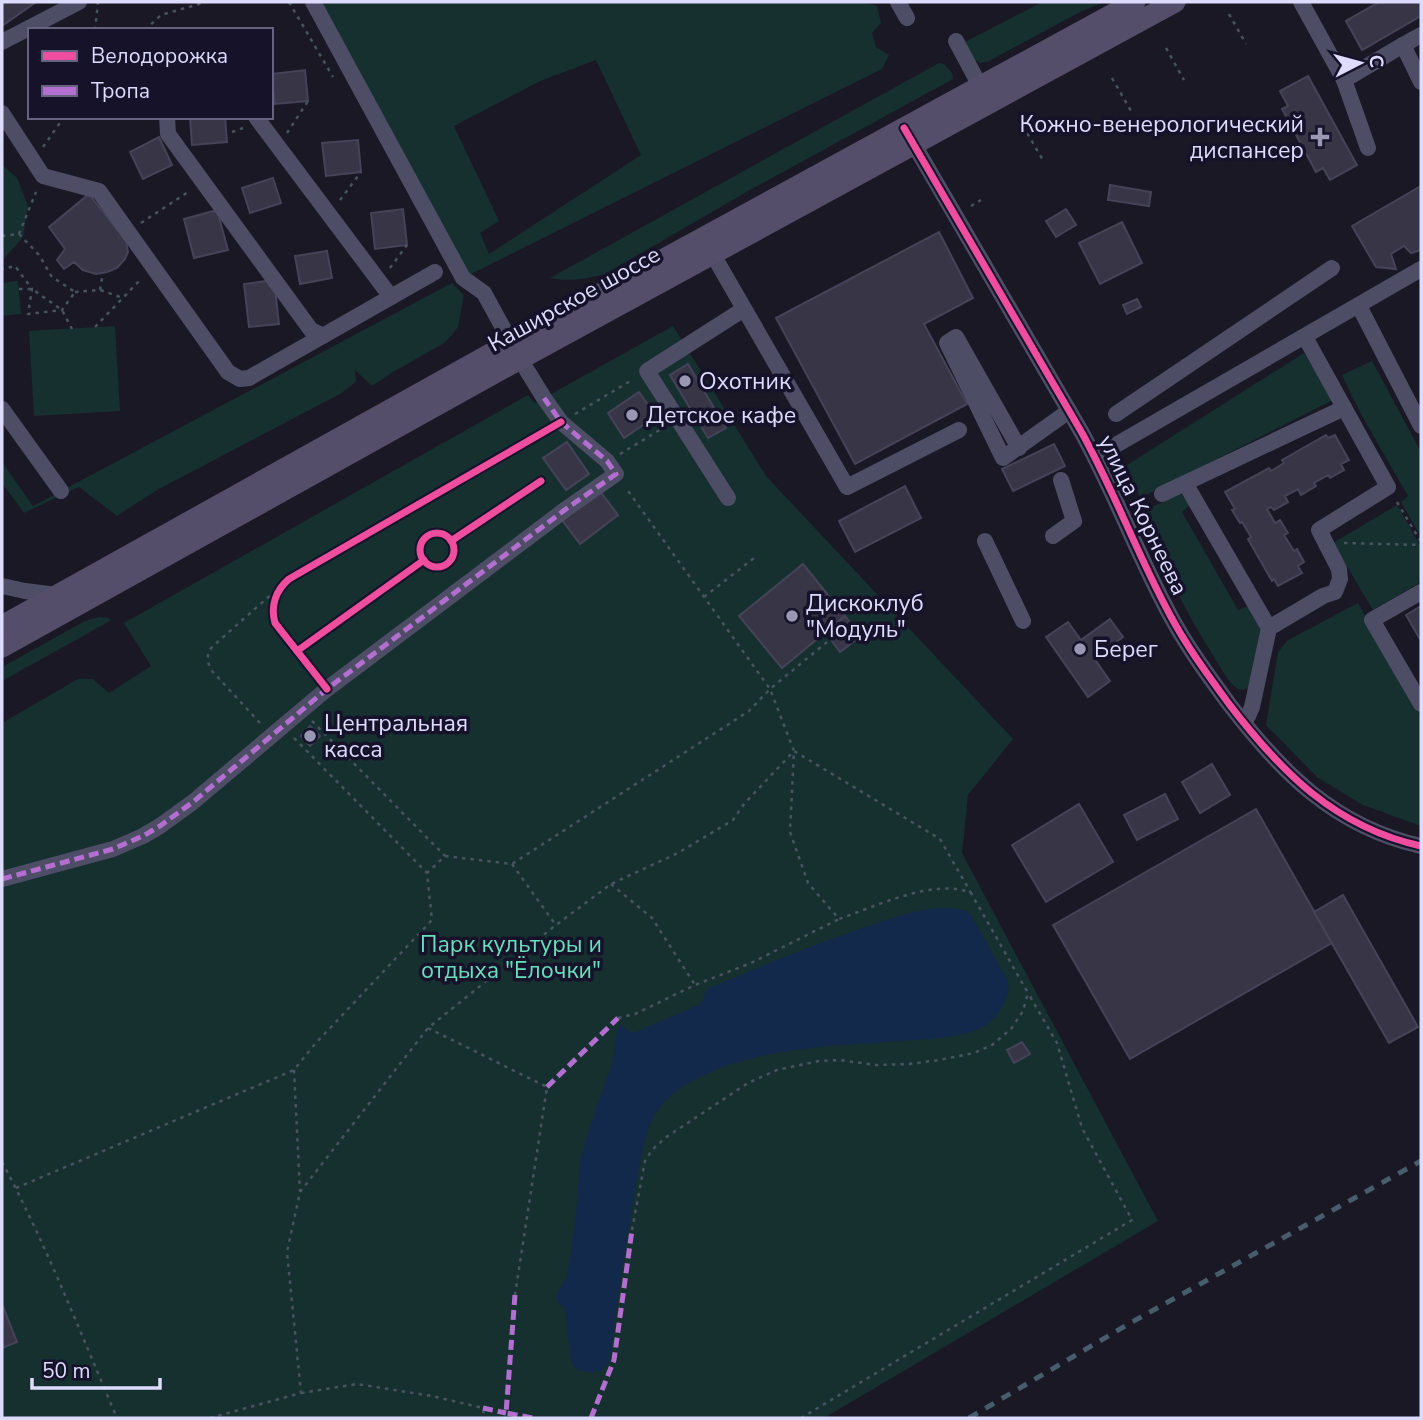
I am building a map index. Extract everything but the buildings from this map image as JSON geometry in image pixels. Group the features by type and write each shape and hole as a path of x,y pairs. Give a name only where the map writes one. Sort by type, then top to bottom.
{"main road":[{"name":"Каширское шоссе","path":"2,647 515,351 712,253 909,136 980,86 1135,2"},
{"name":"Каширское шоссе","path":"2,626 909,136 1175,2"}],"street":[{"path":"29,28 79,2"},
{"path":"2,879 98,854 143,836 167,821 301,710 566,509 612,468 561,422 515,351 484,293 463,278 313,2"},
{"path":"898,2 907,18"},
{"path":"1301,2 1344,79 1368,148"},
{"path":"2,42 28,28"},
{"path":"1344,79 1421,34"},
{"path":"956,41 980,86"},
{"path":"1403,45 1421,82"},
{"path":"2,113 43,176 99,191 229,372 240,379 249,378 435,272"},
{"path":"167,119 168,134 202,182 311,330 323,336"},
{"path":"257,119 391,298"},
{"name":"улица Корнеева","path":"909,136 1095,457 1171,617 1203,669 1242,721 1298,783 1339,812 1373,831 1421,846"},
{"path":"712,253 847,487 959,430"},
{"path":"1116,414 1332,268"},
{"path":"1095,457 1421,269"},
{"path":"1359,306 1421,426"},
{"path":"728,498 647,371 744,309"},
{"path":"1019,448 956,337 947,343 1003,458 1019,448 1069,411"},
{"path":"1269,628 1323,596 1335,592 1340,579 1339,569 1319,530 1388,487 1305,337"},
{"path":"1162,494 1344,408"},
{"path":"2,409 61,491"},
{"path":"1053,536 1074,521 1061,480"},
{"path":"1185,483 1269,628 1252,707 1242,721"},
{"path":"985,541 1023,621"},
{"path":"2,586 25,592 57,595"},
{"path":"1421,592 1372,620 1421,704"}],"path":[{"path":"95,28 98,2"},
{"path":"147,28 161,15 206,2"},
{"path":"1228,14 1246,44"},
{"path":"1166,48 1184,80"},
{"path":"1112,78 1131,111"},
{"path":"278,147 308,101"},
{"path":"33,161 63,119"},
{"path":"1023,125 1044,162"},
{"path":"329,215 361,173"},
{"path":"19,234 43,176"},
{"path":"128,232 202,182"},
{"path":"971,206 981,200"},
{"path":"2,236 19,234"},
{"path":"19,234 39,255 52,277 75,292 100,290 123,298"},
{"path":"380,282 407,245"},
{"path":"2,269 15,267 32,289 62,310 72,329"},
{"path":"95,327 153,267"},
{"path":"100,290 103,273"},
{"path":"19,289 32,289"},
{"path":"32,289 28,314 62,310 75,292"},
{"path":"561,422 647,371"},
{"path":"677,419 612,468 770,689 794,751 790,832 808,883 839,919"},
{"path":"1388,487 1421,543"},
{"path":"1325,542 1421,543"},
{"path":"704,597 754,558"},
{"path":"274,603 279,589 286,581"},
{"path":"16,1188 294,1070 315,1044 432,920 427,873 212,671 207,658 212,647 286,581"},
{"path":"301,710 444,856 512,864 749,712 770,689 827,642"},
{"path":"300,1192 428,1028 611,884 678,853 733,820 744,804 794,751"},
{"path":"794,751 940,839 1057,1043 1082,1128 1132,1220 801,1418"},
{"path":"427,873 444,856"},
{"path":"512,864 556,925"},
{"path":"611,884 652,918 695,985"},
{"path":"618,1018 635,1014 695,985 751,963 839,919 901,897 931,889 955,887 971,893"},
{"path":"632,1230 645,1161 652,1150 665,1138 748,1083 777,1070 819,1061 909,1064 974,1053 992,1045 1011,1028 1023,1011 1028,993"},
{"path":"428,1028 547,1087 514,1295"},
{"path":"294,1070 300,1192 287,1252 301,1393"},
{"path":"2,1162 16,1188 117,1418"},
{"path":"210,1418 301,1393 357,1384 432,1396 483,1408 484,1418"}],"green space":[{"path":"320,2 866,2 877,6 881,23 872,33 876,47 889,55 882,69 469,275","holes":["596,60 641,155 489,254 480,233 499,221 454,126 540,81"]},
{"path":"1042,2 1105,2 1080,12 987,62 980,63 975,60 965,42"},
{"path":"939,63 944,64 952,73 953,79 750,190 605,274 578,279 550,278"},
{"path":"2,165 17,178 28,206 23,237 2,261"},
{"path":"18,281 21,314 2,316 2,283"},
{"path":"452,283 464,295 458,327 444,343 372,386 355,370 356,382 340,394 157,490 117,516 79,487 24,513 2,483 2,462 33,506"},
{"path":"115,326 120,411 34,416 29,331"},
{"name":"Парк культуры и отдыха \"Ёлочки\"","path":"673,326 766,476 1013,739 968,795 962,853 1158,1221 824,1418 2,1418 2,723 78,679 93,679 109,693 151,666 124,623 528,395 535,403"},
{"path":"1304,353 1333,400 1140,498 1127,465"},
{"path":"1372,361 1421,452 1421,537 1401,502 1408,496 1342,375"},
{"path":"1181,494 1190,505 1182,512 1238,610 1250,605 1261,625 1262,634 1249,687 1242,690 1232,684 1224,674 1205,643 1140,516 1141,511"},
{"path":"1397,505 1421,547 1421,582 1373,610 1333,543"},
{"path":"1358,603 1421,716 1421,826 1363,805 1318,778 1266,725 1278,652 1288,640"},
{"path":"99,617 109,618 110,621 2,681 2,667 85,621"}],"water":[{"path":"945,908 965,910 971,915 1008,981 1008,994 997,1014 987,1025 961,1035 815,1047 745,1060 694,1080 665,1101 648,1130 643,1148 609,1362 598,1372 584,1372 575,1368 571,1361 565,1309 556,1296 567,1276 576,1217 580,1161 612,1064 618,1027 622,1025 630,1032 636,1032 700,1004 709,988 787,956 895,917"}],"railway":[{"path":"969,1418 1132,1322 1421,1161"}],"marked path":[{"path":"2,879 113,849 160,826 193,802 327,689 616,474 607,461 561,422 544,398"},
{"path":"547,1087 618,1018"},
{"path":"591,1418 614,1360 632,1230"},
{"path":"515,1295 506,1413 533,1418"},
{"path":"483,1408 506,1413"}],"cycle path":[{"path":"904,128 1082,433 1170,615 1213,682 1269,752 1312,793 1336,811 1362,825 1421,846"},
{"path":"327,689 275,623 274,605 284,583 561,422"},
{"path":"451,541 541,481"},
{"path":"437,533 449,538 454,550 449,562 437,567 425,562 420,550 425,538 437,533"},
{"path":"297,651 424,560"}],"place":[{"name":"Кожно-венерологический диспансер","path":"1320,137"},
{"name":"Охотник","path":"685,381"},
{"name":"Детское кафе","path":"632,415"},
{"name":"Дискоклуб \"Модуль\"","path":"792,616"},
{"name":"Берег","path":"1080,649"},
{"name":"Центральная касса","path":"310,736"}]}
